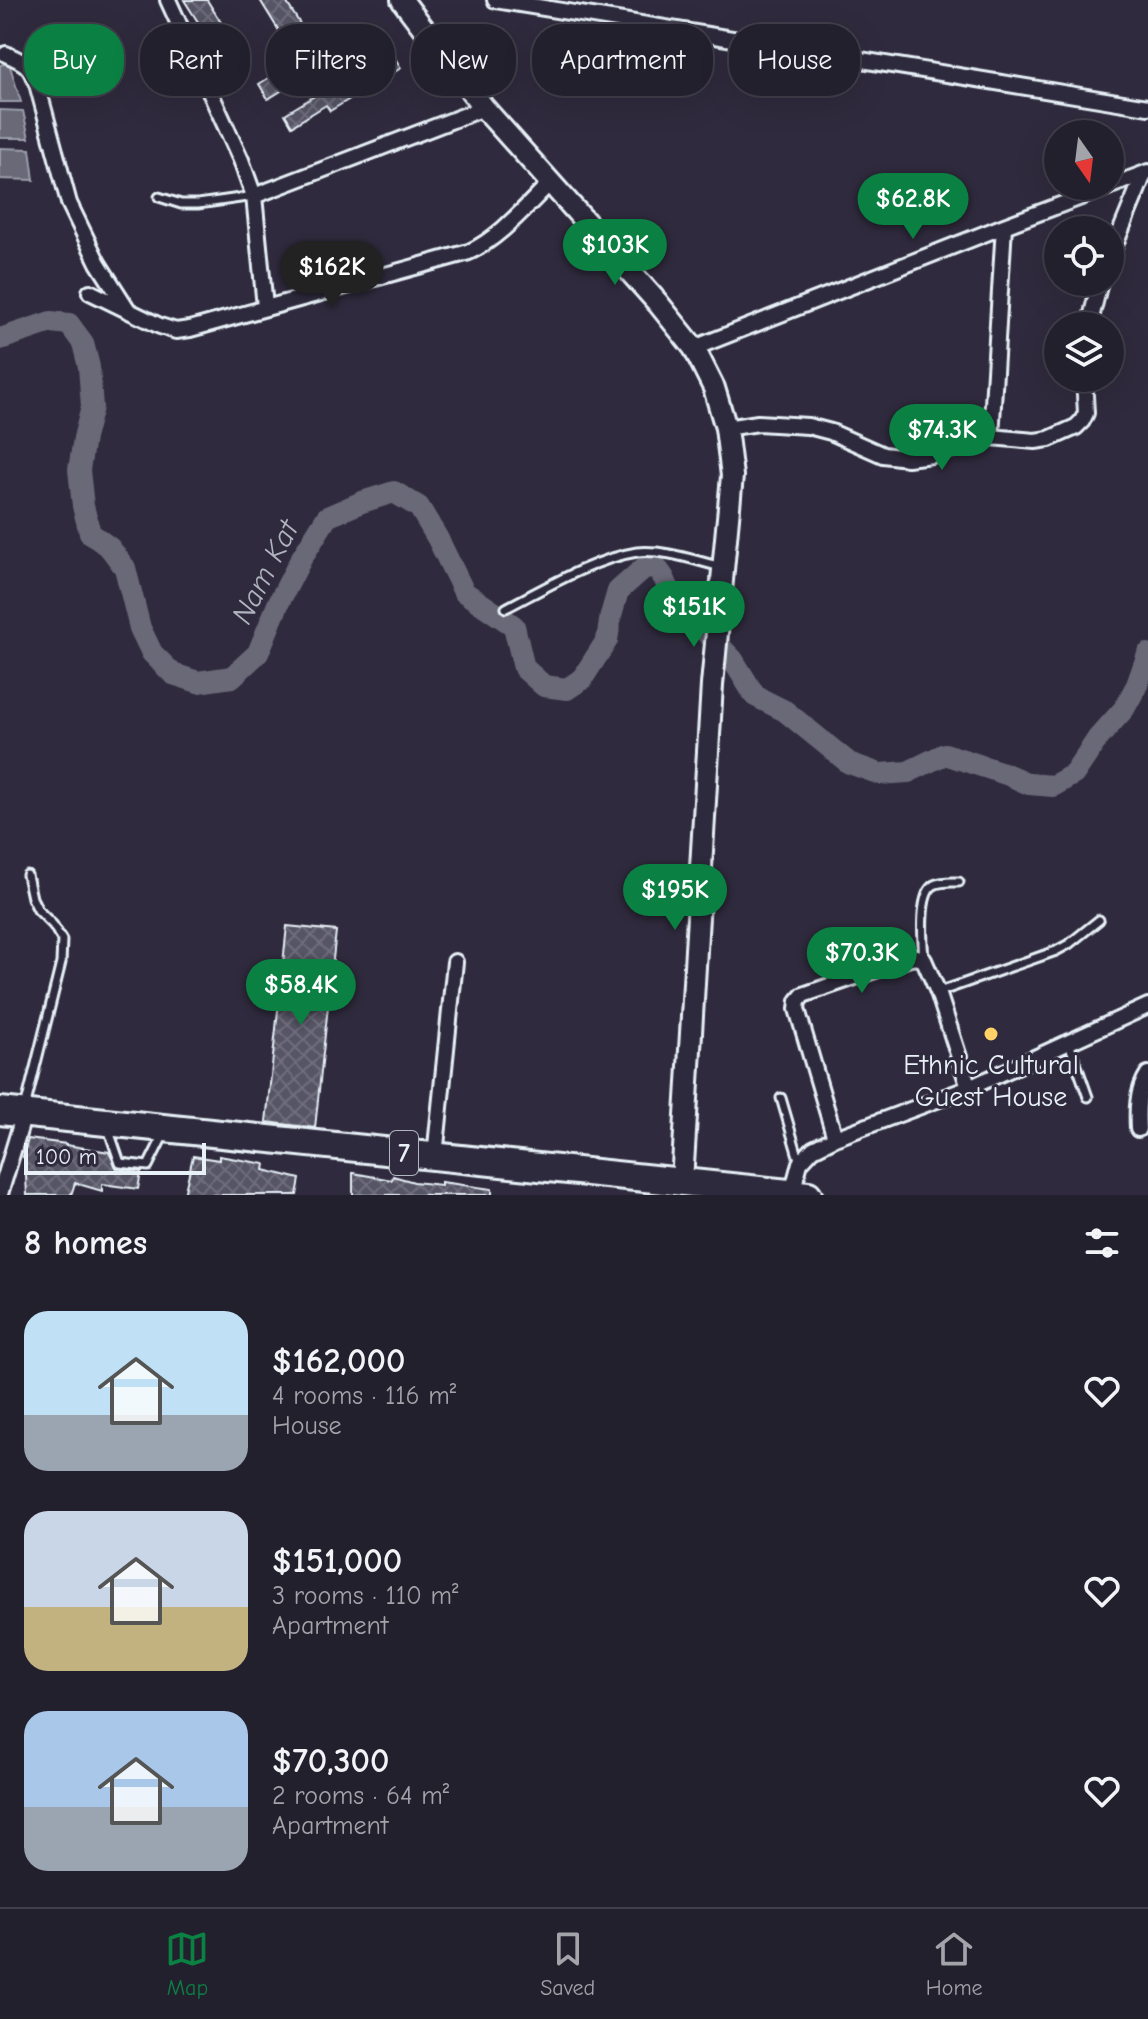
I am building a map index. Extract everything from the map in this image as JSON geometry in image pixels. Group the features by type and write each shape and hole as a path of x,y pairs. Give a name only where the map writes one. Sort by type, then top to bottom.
{"highway":[{"name":"7","path":"12,1113 435,1156 688,1187 800,1194"}],"street":[{"path":"168,0 241,160 254,196 265,307"},
{"path":"402,0 484,108 658,303 694,348 714,388 726,428 732,476 712,685 688,1187"},
{"path":"495,0 555,5 1148,107"},
{"path":"6,54 31,67 69,203 98,263 128,310"},
{"path":"254,196 484,108"},
{"path":"694,348 1146,173"},
{"path":"1124,224 1146,173"},
{"path":"90,292 160,326 176,331 190,329 469,252 493,238 551,182"},
{"path":"991,437 1004,226"},
{"path":"726,428 758,423 808,426 831,432 883,455 907,458 932,455 991,437 1035,441 1049,439 1082,421 1086,413 1085,392"},
{"path":"835,1138 797,1009 803,995 910,958 924,960 938,992 969,1088"},
{"path":"435,1156 455,962"},
{"path":"800,1194 800,1163 813,1149 969,1088 1148,1006"},
{"path":"1138,1129 1141,1085 1148,1074"},
{"path":"0,1194 12,1113"}],"lane":[{"path":"159,197 181,204 198,204 254,196"},
{"path":"506,608 599,563 637,552 672,555 724,567"},
{"path":"12,1113 61,963 62,940 38,910 27,875"},
{"path":"924,960 922,930 925,894 938,883 959,882"},
{"path":"938,992 1056,951 1099,920"},
{"path":"1068,1043 1088,1097"},
{"path":"781,1098 800,1163"},
{"path":"106,1123 120,1163 148,1166 167,1129"}],"water":[{"path":"9,63 21,102 0,102 0,65"},
{"path":"0,110 23,111 29,138 0,138"},
{"path":"0,148 30,149 34,180 0,179"}],"building":[{"path":"184,0 207,0 222,24 199,24"},
{"path":"260,0 285,0 300,24 275,24"},
{"path":"395,58 401,68 395,72"},
{"path":"266,80 266,96 259,84"},
{"path":"315,96 355,96 330,111 326,105 292,126 285,114"},
{"path":"287,926 336,931 315,1128 266,1122"},
{"path":"28,1139 109,1152 117,1169 141,1172 138,1189 102,1184 102,1191 75,1183 71,1195 27,1195 23,1157"},
{"path":"193,1156 219,1160 219,1156 265,1164 264,1170 300,1179 297,1195 184,1195"},
{"path":"353,1173 392,1180 393,1176 414,1182 441,1185 441,1182 492,1189 492,1195 353,1195"}],"waterway":[{"name":"Nam Kat","path":"0,339 51,322 69,324 83,343 89,367 92,407 79,470 90,533 110,548 125,568 140,628 152,653 173,674 198,682 232,677 258,653 279,602 327,517 394,492 419,507 464,592 514,626 524,668 544,686 567,689 582,679 607,640 618,591 645,567 657,568 677,608 733,660 755,696 785,711 849,763 880,774 908,772 945,754 1029,784 1053,786 1074,774 1098,738 1124,709 1148,654"}],"place":[{"name":"Ethnic Cultural Guest House","path":"991,1034"}]}
